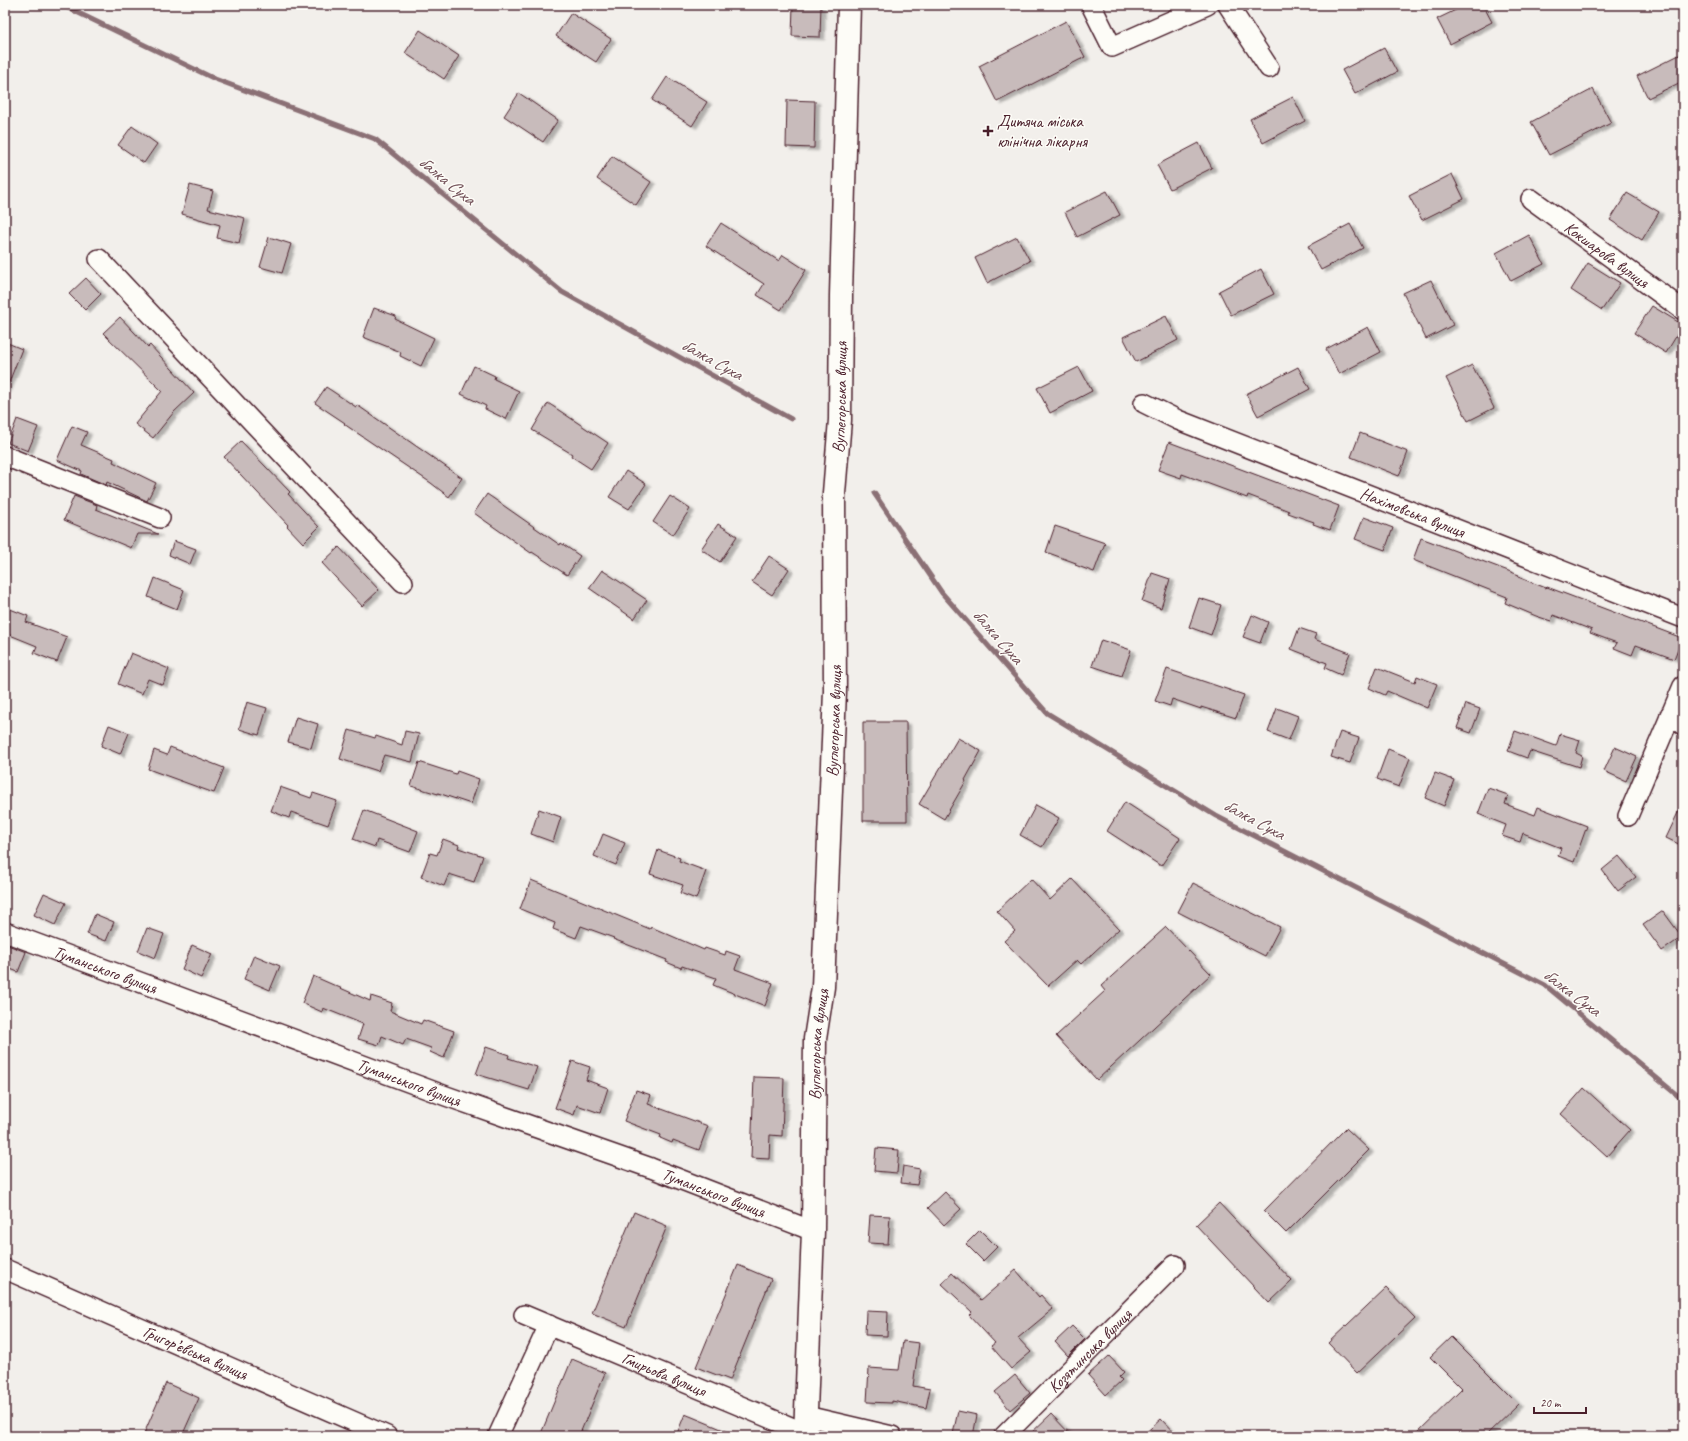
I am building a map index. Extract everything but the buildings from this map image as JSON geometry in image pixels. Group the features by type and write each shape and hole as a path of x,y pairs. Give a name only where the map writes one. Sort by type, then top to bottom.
{"main road":[{"name":"Вуглегорська вулиця","path":"805,1428 813,1231 815,1039 823,987 835,691 834,493 840,420 841,295 848,5"}],"street":[{"path":"1091,5 1112,47 1207,5"},
{"path":"1228,5 1269,68"},
{"name":"Кокшарова вулиця","path":"1530,199 1683,310"},
{"path":"99,259 403,582"},
{"name":"Нахімовська вулиця","path":"1144,403 1178,420 1683,618"},
{"path":"5,456 160,518"},
{"path":"1628,816 1677,720 1683,686"},
{"name":"Туманського вулиця","path":"5,932 446,1096 651,1168 813,1231"},
{"name":"Козятинська вулиця","path":"1004,1436 1175,1265"},
{"name":"Григор’євська вулиця","path":"5,1269 387,1436"},
{"name":"Гмирьова вулиця","path":"524,1315 805,1428"},
{"path":"498,1436 549,1325"},
{"path":"805,1428 892,1436"}],"waterway":[{"name":"балка Суха","path":"62,5 215,79 375,139 562,292 791,419"},
{"name":"балка Суха","path":"874,493 942,593 1047,713 1216,816 1545,985 1683,1100"}],"place":[{"name":"Дитяча міська клінічна лікарня","path":"988,131"}]}
